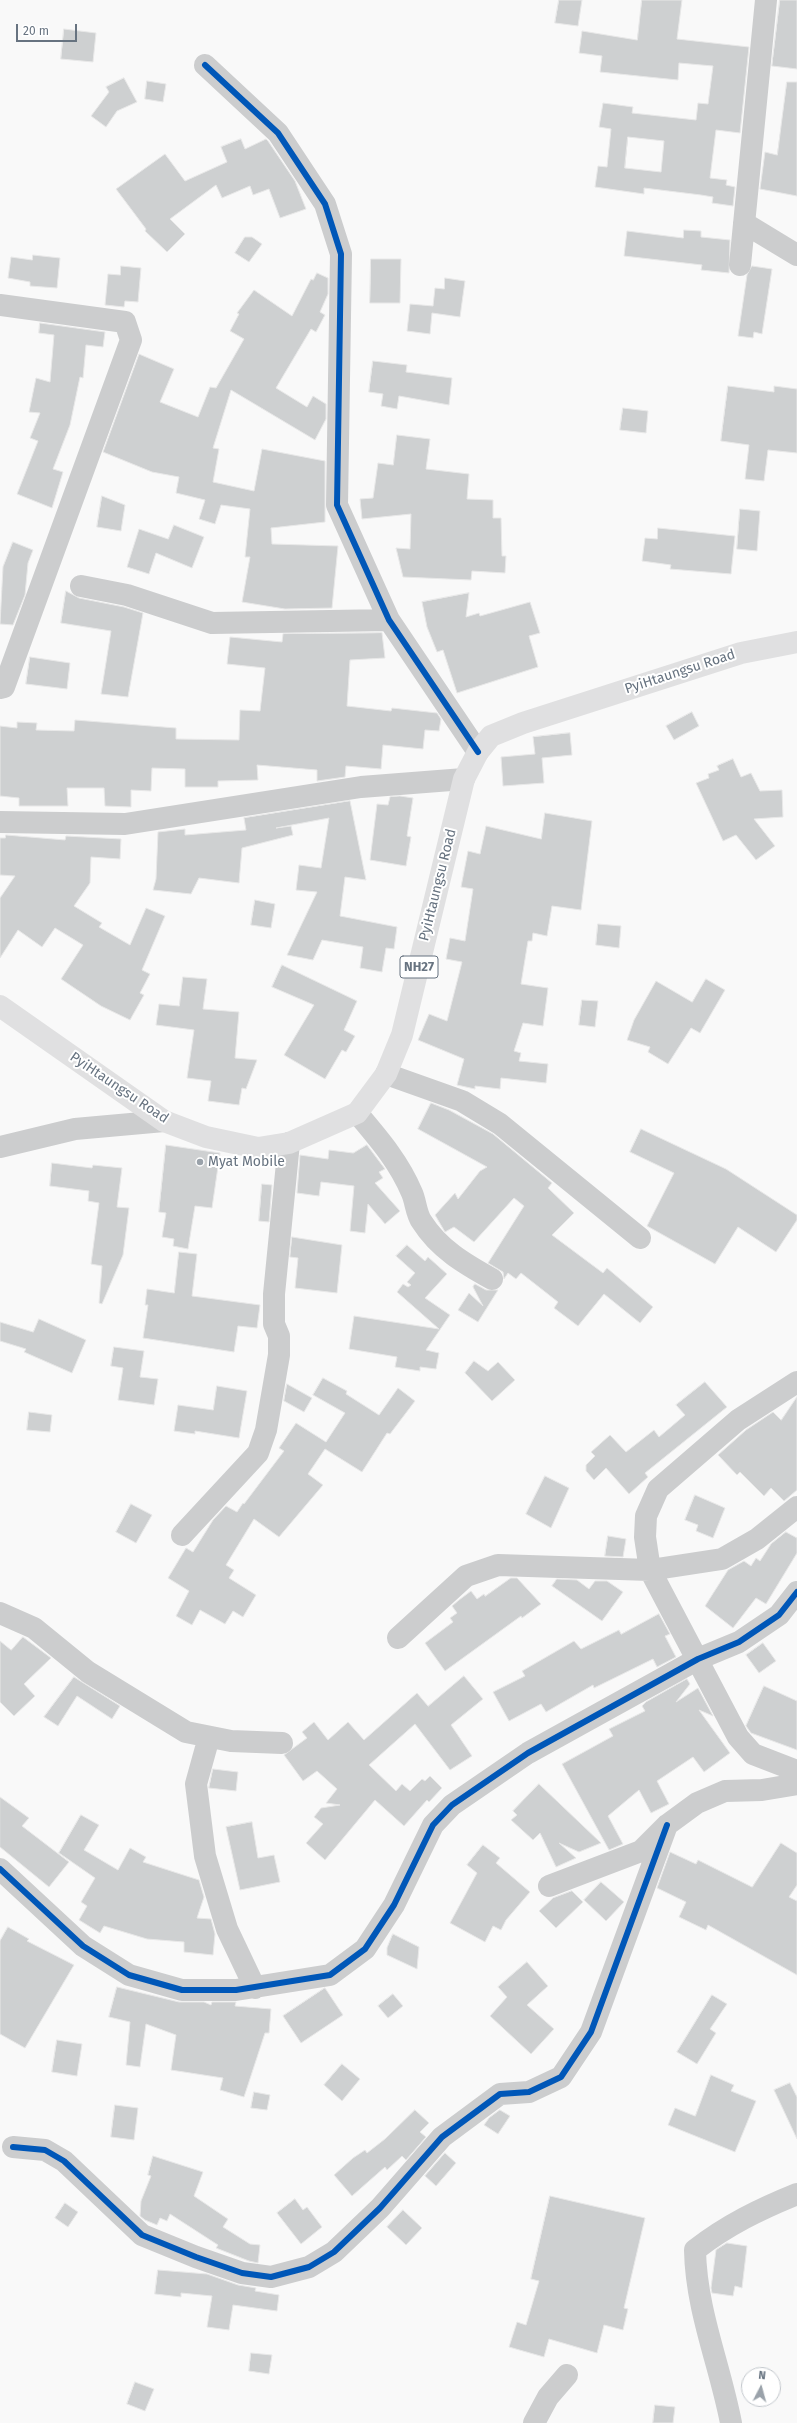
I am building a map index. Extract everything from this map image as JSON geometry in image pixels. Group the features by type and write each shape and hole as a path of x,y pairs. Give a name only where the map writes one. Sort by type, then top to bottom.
{"highway":[{"name":"PyiHtaungsu Road","path":"0,1006 164,1121 206,1137 258,1148 289,1143 357,1113 386,1074 402,1035 464,779 478,752 491,736 523,723 741,653 797,642"}],"street":[{"path":"740,265 766,0"},
{"path":"205,65 278,133 325,204 341,254 337,505 389,620 478,752"},
{"path":"744,223 797,255"},
{"path":"0,305 125,322 131,340 4,687 0,688"},
{"path":"81,586 127,595 212,623 389,620"},
{"path":"0,822 125,824 361,786 464,779"},
{"path":"386,1074 462,1102 500,1124 640,1238"},
{"path":"357,1113 392,1153 413,1194 420,1221 436,1241 460,1261 492,1279"},
{"path":"0,1147 75,1129 164,1121"},
{"path":"182,1535 258,1453 266,1430 279,1355 279,1336 274,1324 274,1294 289,1143"},
{"path":"797,1382 738,1420 658,1489 646,1516 644,1537 650,1570 738,1737 753,1754 797,1771"},
{"path":"398,1638 466,1576 498,1565 650,1570 722,1559 757,1539 797,1507"},
{"path":"0,1869 83,1946 129,1975 182,1990 255,1988 330,1975 364,1949 394,1905 433,1825 452,1805 528,1753 698,1659 739,1642 779,1615 797,1592"},
{"path":"0,1613 34,1628 88,1672 186,1732 230,1741 282,1743"},
{"path":"208,1737 196,1784 205,1856 227,1929 255,1988"},
{"path":"549,1886 641,1851 668,1825 697,1803 725,1791 762,1790 797,1784"},
{"path":"13,2147 45,2150 64,2161 142,2235 196,2258 242,2273 271,2277 309,2267 334,2252 380,2208 442,2137 500,2094 528,2092 561,2077 591,2032 668,1825"},
{"path":"731,2423 726,2393 705,2322 696,2278 695,2250 718,2232 756,2210 797,2194"},
{"path":"534,2423 548,2397 567,2375"}],"building":[{"path":"559,0 582,0 578,26 555,23"},
{"path":"642,0 682,0 677,39 749,47 740,133 716,130 710,178 727,180 726,185 735,187 733,206 712,203 713,197 701,195 644,188 644,194 595,187 598,166 607,167 611,129 599,127 603,103 633,107 632,113 696,120 698,103 708,104 713,66 679,63 678,80 600,72 602,56 579,53 582,31 637,40","holes":["628,137 664,141 661,172 625,168"]},
{"path":"780,0 797,0 797,69 772,66"},
{"path":"64,29 96,33 93,62 61,59"},
{"path":"124,78 137,102 117,111 106,127 91,116 109,92 106,87"},
{"path":"147,81 166,84 163,102 145,99"},
{"path":"787,82 797,82 797,196 760,189 765,152 777,155"},
{"path":"241,139 245,149 266,139 268,141 295,181 306,209 280,218 269,189 253,195 250,186 222,198 216,185 170,219 185,234 167,252 145,231 146,229 116,189 165,154 185,181 227,162 221,147"},
{"path":"684,230 701,231 701,237 730,240 729,273 701,270 702,265 624,256 627,231 683,238"},
{"path":"245,237 252,237 262,244 249,262 235,253"},
{"path":"33,255 60,258 57,288 30,286 30,282 8,278 11,257 32,260"},
{"path":"371,259 401,259 400,303 370,303"},
{"path":"121,266 141,268 138,302 125,301 124,307 105,305 108,274 120,275"},
{"path":"752,266 772,269 762,334 754,332 753,338 738,336 747,275"},
{"path":"317,273 328,278 328,294 320,312 325,315 316,332 311,329 276,388 307,407 313,396 326,404 326,419 315,440 231,390 213,448 219,449 213,482 254,491 262,449 325,461 325,522 271,528 272,544 338,546 332,608 285,609 242,602 250,557 245,557 250,509 221,505 215,524 199,519 205,500 176,493 179,477 152,472 103,452 139,354 174,369 160,402 198,417 210,387 216,388 244,339 230,331 239,314 237,313 254,290 292,316 311,279 313,280"},
{"path":"445,278 465,281 460,317 432,313 430,334 407,331 410,304 433,306 435,288 444,289"},
{"path":"40,323 105,332 103,347 86,345 83,378 80,377 70,425 53,469 63,472 52,508 17,494 38,441 30,438 40,413 29,412 36,378 50,382 54,335 39,333"},
{"path":"373,361 407,365 406,372 452,378 449,405 399,396 397,409 381,406 383,394 369,392"},
{"path":"728,386 774,392 774,386 797,389 797,453 768,450 764,481 745,479 749,445 721,441"},
{"path":"623,408 648,411 646,433 620,430"},
{"path":"397,435 430,439 426,469 469,474 467,499 493,500 493,518 501,518 502,556 506,556 505,573 472,571 471,580 403,577 396,548 410,549 411,514 362,519 360,499 373,498 378,463 393,465"},
{"path":"102,496 125,505 121,531 97,527"},
{"path":"740,509 760,511 757,551 737,549"},
{"path":"174,525 204,537 192,568 156,553 149,574 127,567 139,529 168,539"},
{"path":"658,528 735,536 731,574 670,569 671,565 642,561 645,538 657,539"},
{"path":"13,542 33,550 28,563 25,595 13,625 0,624 3,567"},
{"path":"66,591 79,598 124,607 143,613 128,697 101,694 111,631 61,623"},
{"path":"469,593 466,617 479,613 480,616 530,602 540,633 529,636 538,667 457,693 443,650 437,652 427,627 422,602"},
{"path":"382,633 385,658 350,660 347,706 391,711 392,708 437,713 441,719 439,731 425,730 423,749 383,745 381,769 346,766 345,777 317,781 317,770 257,765 258,780 218,781 218,787 185,787 185,769 152,768 151,791 131,790 131,807 105,806 104,788 67,788 68,806 19,806 19,798 0,796 0,726 17,728 17,722 37,723 36,730 74,731 75,720 176,728 176,739 239,740 240,710 260,711 265,668 227,664 230,637 282,642 283,634"},
{"path":"30,657 70,663 67,689 26,684"},
{"path":"692,712 699,726 674,740 666,726"},
{"path":"570,733 572,755 542,758 544,783 503,786 501,757 535,754 533,737"},
{"path":"733,759 741,777 751,773 760,791 782,790 783,817 754,819 775,846 756,860 736,835 723,841 696,783 709,778 708,774 719,770 717,766"},
{"path":"400,796 413,798 407,836 411,837 406,866 370,860 377,804 388,805 390,797"},
{"path":"350,801 366,880 345,877 340,916 397,927 394,949 386,948 382,972 360,968 363,947 322,940 313,960 287,955 317,892 296,890 299,865 321,868 329,818 276,828 291,826 293,835 242,848 239,883 199,878 191,894 153,890 156,879 158,832 185,829 185,835 246,830 244,818"},
{"path":"545,813 592,821 581,910 552,906 547,936 533,933 532,941 528,941 521,984 548,988 543,1026 523,1023 514,1051 521,1053 519,1061 548,1064 546,1083 501,1078 500,1089 475,1086 475,1089 457,1085 464,1059 418,1040 429,1014 447,1021 462,962 446,959 450,938 465,941 473,889 461,887 468,851 480,854 486,826 541,839"},
{"path":"6,835 65,840 66,836 121,839 120,859 91,857 90,883 74,906 102,923 99,927 130,945 146,908 165,916 142,970 150,974 140,993 144,995 130,1020 101,1006 61,979 83,945 55,928 42,947 18,930 0,958 0,898 15,876 0,875 0,838 5,838"},
{"path":"255,900 275,904 271,928 251,925"},
{"path":"598,924 621,926 619,948 596,945"},
{"path":"282,965 357,1001 344,1030 355,1036 346,1052 342,1050 325,1079 284,1055 314,1005 272,987"},
{"path":"183,977 207,979 203,1009 239,1012 235,1058 257,1060 246,1089 242,1088 239,1105 208,1101 211,1081 187,1078 194,1030 156,1025 159,1004 179,1006"},
{"path":"706,979 725,990 700,1033 691,1028 668,1064 648,1052 650,1047 627,1040 634,1020 656,981 692,1002"},
{"path":"582,1000 598,1001 595,1027 579,1025"},
{"path":"431,1103 449,1110 493,1134 552,1183 548,1188 574,1213 552,1235 603,1273 607,1268 653,1307 640,1323 604,1294 578,1326 554,1308 558,1302 521,1273 516,1279 508,1273 504,1279 503,1272 488,1263 524,1206 514,1198 474,1242 454,1227 445,1232 435,1215 455,1193 458,1199 480,1171 487,1167 418,1129"},
{"path":"641,1129 726,1169 797,1215 797,1220 776,1252 738,1227 715,1264 647,1226 674,1173 630,1152"},
{"path":"166,1145 220,1153 212,1208 195,1206 188,1249 173,1246 174,1239 162,1237 166,1213 159,1212"},
{"path":"367,1145 385,1169 379,1172 383,1178 375,1183 400,1211 385,1224 368,1204 365,1233 350,1231 354,1186 321,1182 319,1196 297,1193 300,1155 328,1159 329,1150 353,1153"},
{"path":"52,1163 92,1168 93,1165 122,1168 117,1207 129,1208 123,1255 102,1304 99,1303 102,1266 91,1264 99,1203 88,1201 89,1191 50,1186"},
{"path":"262,1184 272,1185 269,1222 259,1221"},
{"path":"292,1237 342,1245 337,1293 295,1288 298,1258 290,1257"},
{"path":"407,1245 425,1261 428,1257 447,1274 425,1298 450,1315 426,1350 439,1353 436,1369 420,1367 420,1371 395,1367 397,1357 349,1349 354,1316 439,1329 397,1292 403,1284 408,1287 411,1285 407,1282 415,1273 396,1256"},
{"path":"179,1252 197,1254 192,1296 260,1305 257,1328 238,1326 234,1352 143,1338 148,1305 145,1305 147,1289 174,1293"},
{"path":"475,1284 486,1290 498,1290 478,1322 458,1310 469,1293 483,1306 473,1287"},
{"path":"39,1319 86,1340 72,1373 24,1352 26,1349 0,1341 0,1322 33,1332"},
{"path":"114,1347 144,1351 140,1377 158,1379 154,1405 118,1400 123,1368 111,1366"},
{"path":"474,1361 488,1371 498,1362 515,1380 492,1401 465,1373"},
{"path":"323,1378 347,1391 346,1394 379,1415 398,1388 415,1401 390,1434 387,1433 362,1472 325,1449 308,1474 323,1485 279,1537 254,1519 226,1565 234,1570 229,1578 256,1595 243,1617 233,1611 225,1624 200,1610 192,1625 176,1616 189,1591 168,1578 186,1548 193,1552 213,1520 226,1506 237,1512 284,1451 279,1448 296,1423 326,1442 345,1413 313,1395"},
{"path":"705,1382 727,1407 645,1473 648,1477 629,1494 606,1468 594,1480 586,1471 586,1465 595,1456 591,1452 610,1435 626,1452 654,1430 659,1437 685,1415 676,1405"},
{"path":"287,1384 312,1398 304,1412 284,1401"},
{"path":"217,1386 247,1391 239,1438 195,1431 195,1434 174,1431 178,1405 213,1410"},
{"path":"797,1397 797,1490 784,1501 771,1488 764,1496 740,1472 737,1475 718,1455 746,1430 773,1412 781,1420"},
{"path":"29,1412 52,1415 50,1432 27,1430"},
{"path":"545,1476 569,1488 551,1528 526,1514"},
{"path":"695,1495 725,1508 713,1538 696,1531 698,1525 685,1520"},
{"path":"131,1504 152,1515 136,1543 116,1532"},
{"path":"786,1532 797,1538 797,1553 766,1604 756,1598 733,1628 705,1606 728,1570 744,1561 751,1566 756,1558 760,1561 771,1544"},
{"path":"608,1536 626,1539 623,1557 605,1556"},
{"path":"511,1578 517,1578 541,1604 522,1618 521,1616 445,1671 425,1643 453,1622 450,1618 457,1613 452,1606 459,1600 471,1591 477,1599 484,1594 485,1596"},
{"path":"557,1579 577,1580 589,1589 595,1581 607,1581 623,1592 602,1621 552,1586"},
{"path":"659,1614 670,1634 665,1636 676,1657 657,1667 653,1659 594,1688 593,1685 546,1712 541,1704 509,1721 493,1692 525,1676 522,1671 574,1641 581,1649 619,1630 621,1634"},
{"path":"23,1637 51,1658 24,1684 35,1696 14,1716 0,1702 0,1641 11,1650"},
{"path":"763,1643 776,1661 759,1673 746,1655"},
{"path":"464,1676 483,1699 451,1725 472,1756 450,1770 415,1724 369,1765 396,1791 402,1784 410,1791 422,1779 425,1781 430,1776 442,1788 429,1802 427,1800 404,1826 375,1800 325,1860 306,1843 323,1824 314,1817 321,1808 340,1805 326,1803 337,1789 317,1771 303,1781 284,1755 307,1738 302,1732 314,1722 328,1740 348,1722 364,1740 417,1693 428,1706"},
{"path":"74,1677 120,1706 112,1719 77,1696 58,1726 44,1717"},
{"path":"687,1679 690,1684 676,1702 698,1688 713,1716 699,1710 730,1753 704,1772 693,1757 657,1781 669,1804 651,1813 639,1790 608,1816 623,1844 609,1850 562,1764 613,1736 609,1729 645,1711 642,1706 646,1702"},
{"path":"764,1686 797,1701 797,1750 751,1733 746,1726"},
{"path":"213,1769 238,1772 236,1791 209,1788"},
{"path":"539,1784 601,1843 579,1852 559,1843 576,1858 556,1867 540,1833 533,1840 511,1820 517,1815 513,1811"},
{"path":"0,1797 29,1818 22,1826 69,1862 49,1887 0,1847"},
{"path":"81,1815 99,1825 84,1850 118,1870 130,1848 146,1857 143,1862 199,1880 204,1897 197,1918 211,1919 215,1934 213,1955 184,1952 184,1942 147,1939 104,1926 100,1933 79,1920 87,1906 81,1902 95,1878 59,1853"},
{"path":"252,1822 258,1858 274,1855 280,1882 240,1890 226,1827"},
{"path":"781,1843 797,1853 797,1885 789,1897 797,1901 797,1975 708,1925 706,1930 679,1917 686,1902 657,1888 670,1852 696,1864 698,1860 752,1887"},
{"path":"483,1845 500,1858 496,1863 530,1892 506,1920 501,1930 493,1926 485,1942 450,1923 477,1873 467,1865"},
{"path":"601,1882 624,1902 606,1921 584,1900"},
{"path":"572,1891 583,1902 556,1928 539,1911 553,1898"},
{"path":"8,1927 29,1939 27,1941 74,1965 25,2048 0,2034 0,1941"},
{"path":"393,1934 419,1947 417,1969 387,1955 387,1948"},
{"path":"527,1962 548,1986 527,2005 554,2029 531,2054 490,2016 507,1997 498,1987"},
{"path":"117,1987 179,2002 204,2002 211,2005 212,2002 236,2002 235,2006 271,2009 269,2033 265,2033 244,2097 220,2090 223,2078 171,2070 176,2035 146,2024 140,2067 126,2065 130,2022 109,2017"},
{"path":"325,1988 343,2015 301,2043 283,2016"},
{"path":"393,1994 403,2006 388,2018 378,2006"},
{"path":"712,1995 727,2004 710,2029 716,2033 697,2064 677,2052"},
{"path":"57,2040 82,2044 77,2076 52,2072"},
{"path":"342,2064 360,2079 342,2101 324,2085"},
{"path":"711,2075 734,2085 731,2091 756,2101 735,2152 668,2125 675,2108 695,2116"},
{"path":"790,2083 797,2097 797,2139 774,2090"},
{"path":"254,2092 270,2095 267,2110 251,2108"},
{"path":"115,2105 138,2108 134,2140 111,2137"},
{"path":"415,2110 429,2123 420,2132 426,2137 406,2160 402,2156 387,2170 385,2167 352,2196 334,2175 353,2158 365,2150 367,2153 385,2139"},
{"path":"500,2110 510,2116 498,2134 484,2125 489,2118"},
{"path":"445,2153 456,2163 436,2186 425,2176"},
{"path":"153,2156 203,2172 194,2196 228,2219 223,2227 250,2244 260,2245 258,2263 216,2248 218,2245 170,2214 167,2221 160,2218 157,2225 140,2216 141,2201 151,2176 148,2175"},
{"path":"550,2196 645,2218 624,2308 628,2309 623,2330 604,2325 597,2353 549,2339 544,2357 509,2347 517,2322 526,2325 539,2281 531,2279"},
{"path":"295,2199 303,2210 307,2207 322,2227 301,2244 277,2213"},
{"path":"65,2203 78,2212 68,2227 55,2218"},
{"path":"403,2210 422,2228 406,2245 387,2227"},
{"path":"727,2243 747,2246 742,2288 735,2286 733,2296 712,2293 711,2288 716,2250"},
{"path":"158,2270 207,2274 238,2285 256,2288 255,2291 279,2295 277,2311 233,2305 229,2330 207,2327 212,2296 181,2293 181,2297 155,2294"},
{"path":"251,2353 272,2355 269,2374 249,2371"},
{"path":"135,2382 154,2389 145,2411 127,2404"},
{"path":"655,2405 675,2407 673,2423 653,2423"}],"cycle path":[{"path":"205,65 278,133 325,204 341,254 337,505 389,620 478,752"},
{"path":"0,1869 83,1946 129,1975 182,1990 236,1990 330,1975 365,1949 394,1905 433,1825 452,1805 528,1753 698,1659 739,1642 779,1615 797,1592"},
{"path":"13,2147 45,2150 64,2161 142,2235 196,2257 242,2273 271,2277 309,2267 334,2252 380,2208 442,2137 500,2094 529,2092 561,2077 591,2032 667,1825"}],"place":[{"name":"Myat Mobile","path":"200,1162"}]}
